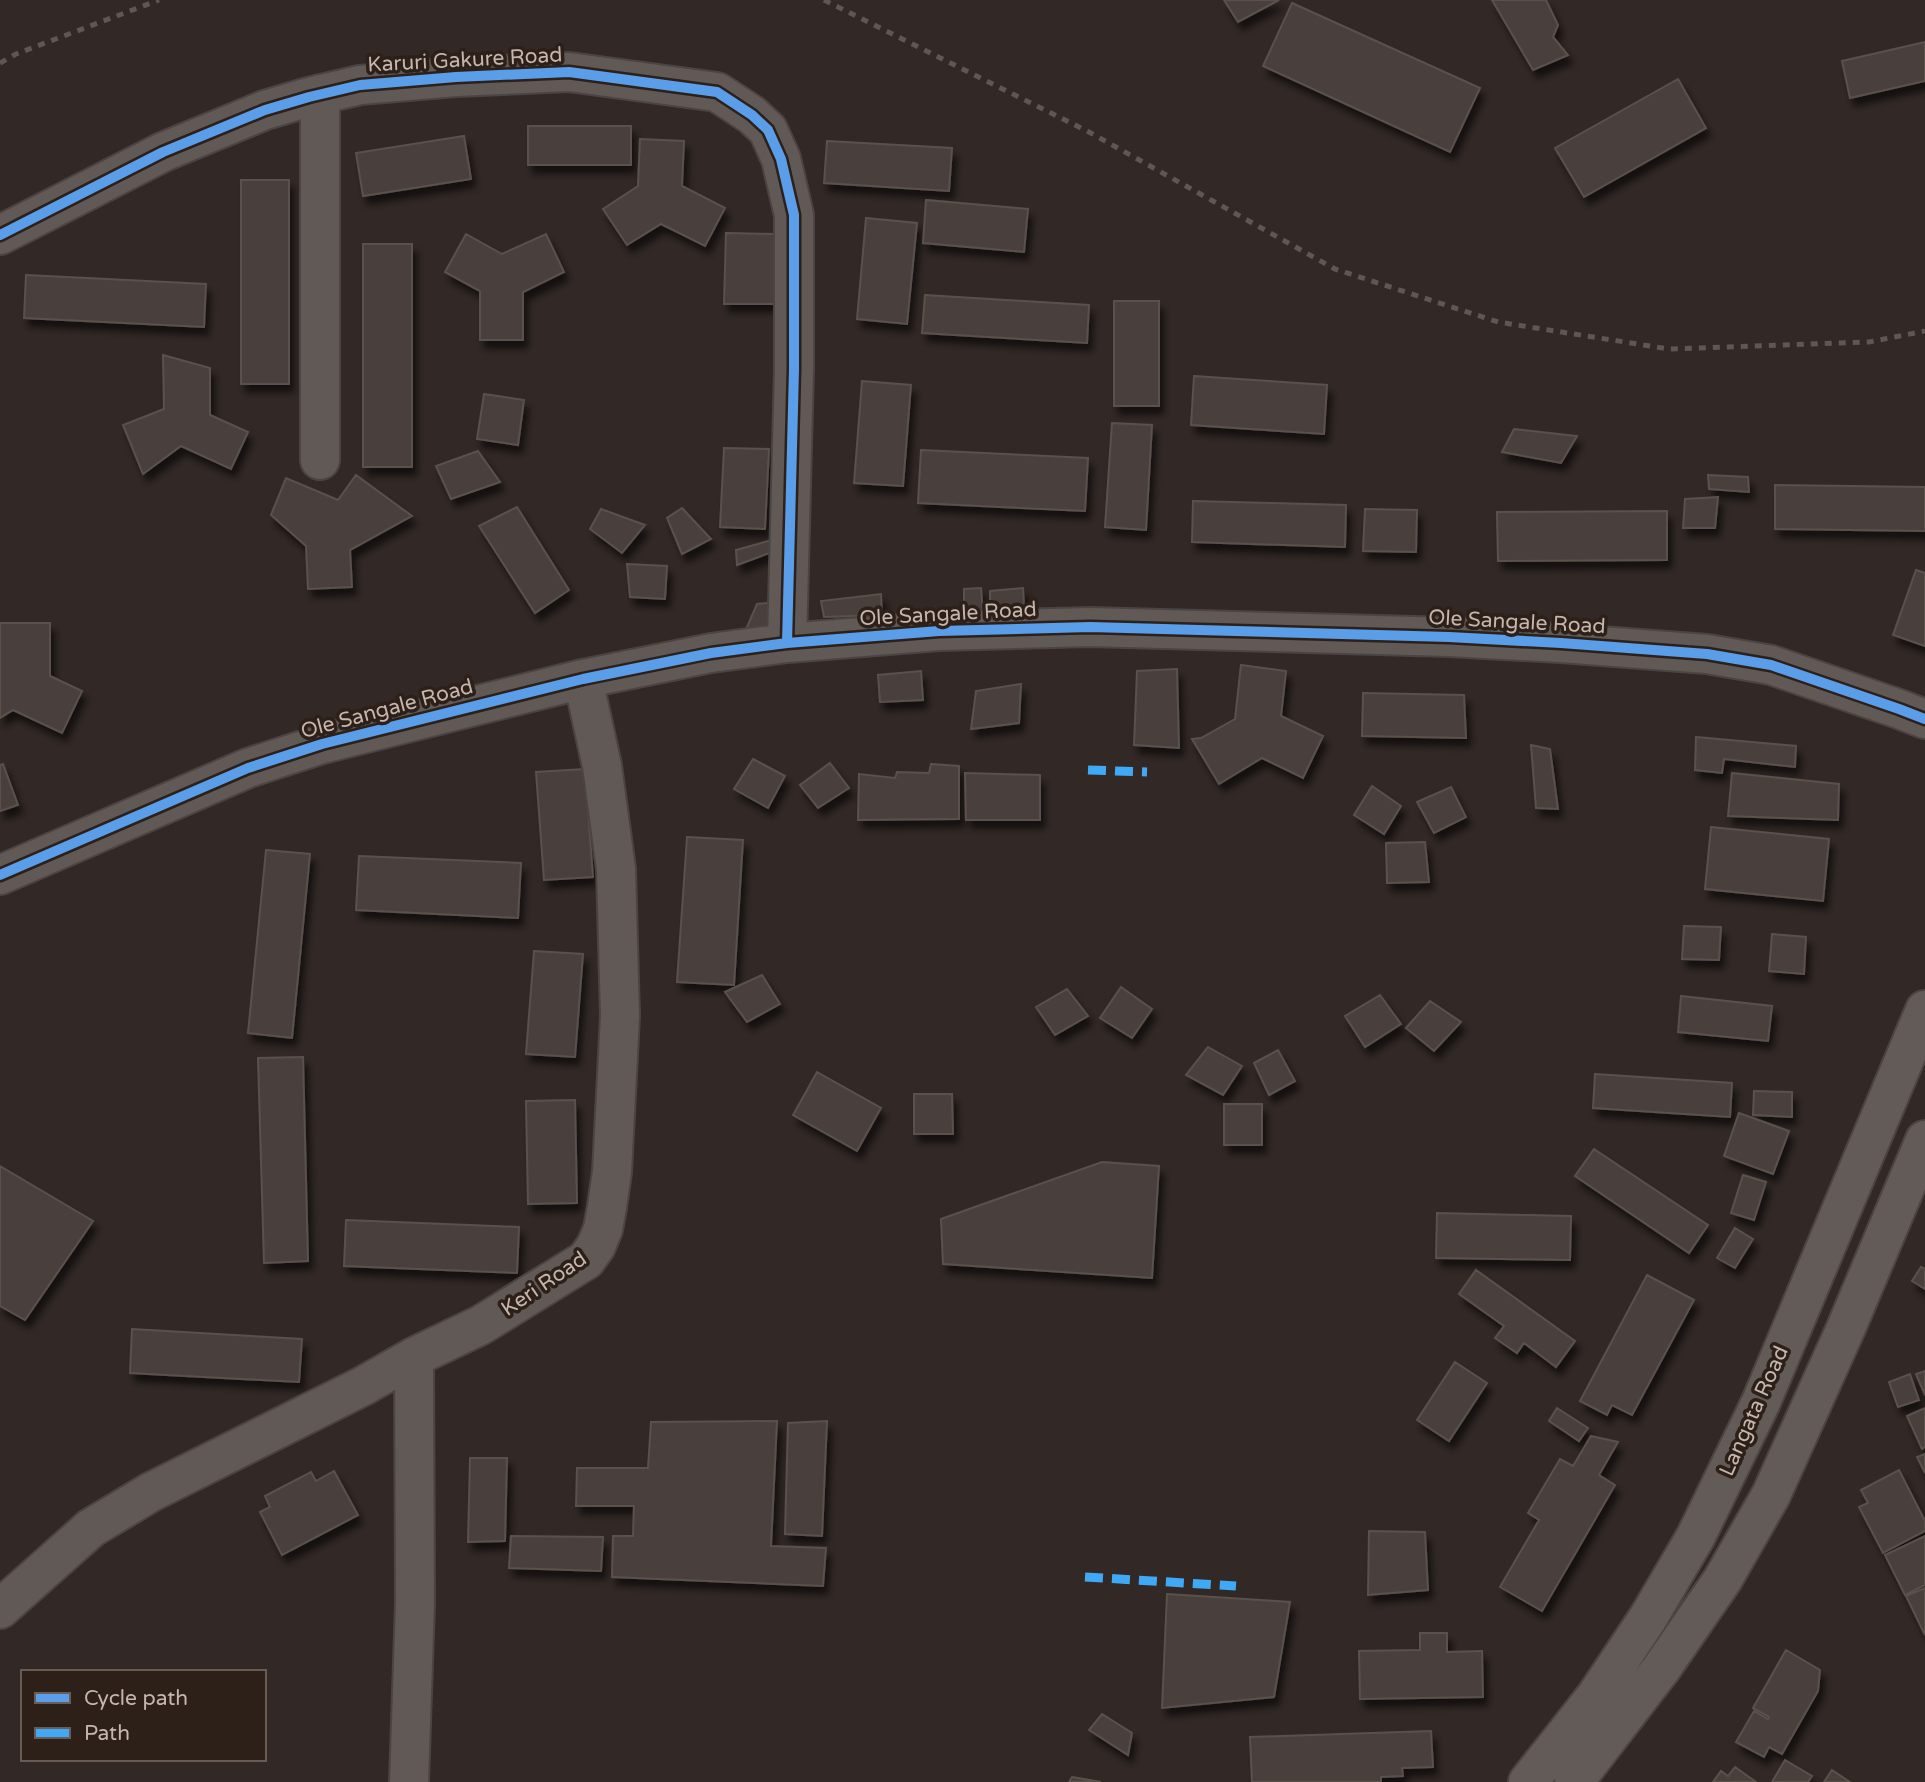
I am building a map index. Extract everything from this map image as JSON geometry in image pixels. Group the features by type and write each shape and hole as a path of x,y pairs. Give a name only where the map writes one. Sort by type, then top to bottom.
{"main road":[{"name":"Langata Road","path":"1528,1782 1596,1696 1648,1618 1696,1536 1761,1402 1925,1010"},
{"path":"1573,1782 1661,1669 1723,1579 1771,1495 1846,1328 1925,1140"}],"street":[{"name":"Karuri Gakure Road","path":"0,235 163,152 265,110 360,85 569,72 717,92 752,115 768,130 781,159 794,215 794,369 788,643"},
{"path":"320,94 320,460"},
{"name":"Ole Sangale Road","path":"0,875 248,768 322,744 583,679 711,653 788,643 939,631 1090,627 1449,637 1574,644 1707,654 1771,665 1925,719"},
{"name":"Keri Road","path":"0,1609 91,1528 151,1492 481,1325 586,1260 596,1246 603,1230 612,1172 620,1016 617,869 604,777 583,679"},
{"path":"409,1782 415,1603 414,1357"}],"building":[{"path":"1224,0 1279,0 1238,22"},
{"path":"1492,0 1546,0 1558,25 1553,37 1568,55 1533,70"},
{"path":"1292,3 1480,88 1450,152 1263,66"},
{"path":"1925,42 1925,81 1850,98 1842,61"},
{"path":"1678,79 1706,128 1584,197 1555,148"},
{"path":"528,126 631,126 631,165 528,165"},
{"path":"464,136 471,179 363,196 356,153"},
{"path":"640,139 684,141 682,186 725,208 705,246 661,224 627,245 603,209 638,186"},
{"path":"827,141 952,148 949,191 824,183"},
{"path":"241,180 289,180 289,384 241,384"},
{"path":"926,200 1028,209 1024,252 923,243"},
{"path":"866,218 917,223 907,324 857,319"},
{"path":"726,233 775,234 774,304 724,304"},
{"path":"466,234 502,254 546,234 564,272 523,292 523,340 480,340 480,291 445,272"},
{"path":"363,244 412,244 412,467 363,467"},
{"path":"26,275 206,284 204,327 24,318"},
{"path":"925,295 1089,305 1087,343 922,333"},
{"path":"1114,301 1159,301 1159,406 1114,406"},
{"path":"163,355 210,368 210,415 248,432 231,469 181,446 143,474 123,425 164,409"},
{"path":"1194,376 1327,385 1324,434 1191,425"},
{"path":"862,381 911,385 903,486 854,483"},
{"path":"484,394 524,400 518,445 477,439"},
{"path":"1112,423 1152,425 1146,530 1105,527"},
{"path":"1514,429 1577,436 1561,463 1502,452"},
{"path":"724,448 769,449 765,529 720,527"},
{"path":"921,450 1088,458 1085,511 918,503"},
{"path":"478,451 500,482 451,499 436,466"},
{"path":"356,475 412,516 350,550 352,587 308,589 306,546 271,515 286,478 338,500"},
{"path":"1708,475 1748,477 1749,492 1709,489"},
{"path":"1775,485 1925,487 1925,531 1775,529"},
{"path":"1718,497 1715,528 1683,528 1685,499"},
{"path":"1193,501 1346,505 1345,547 1192,542"},
{"path":"517,507 569,590 535,613 479,526"},
{"path":"682,508 711,539 682,554 667,518"},
{"path":"601,509 645,525 622,553 590,529"},
{"path":"1365,509 1417,510 1416,552 1363,551"},
{"path":"1667,511 1667,560 1498,561 1497,512"},
{"path":"772,540 775,551 737,565 736,550"},
{"path":"627,564 667,566 665,599 630,597"},
{"path":"1916,570 1925,573 1925,646 1893,635"},
{"path":"981,588 983,613 964,616 964,589"},
{"path":"1023,588 1024,604 990,610 990,591"},
{"path":"881,594 882,615 824,617 821,601"},
{"path":"778,602 778,628 744,634 757,604"},
{"path":"0,623 50,623 50,676 82,691 62,733 13,710 0,718"},
{"path":"1241,665 1286,671 1281,716 1323,736 1303,778 1262,758 1219,784 1192,739 1201,738 1235,719"},
{"path":"1177,669 1179,748 1134,745 1137,671"},
{"path":"921,671 923,700 880,702 878,675"},
{"path":"1021,684 1019,723 971,729 976,691"},
{"path":"1363,693 1464,695 1466,738 1362,736"},
{"path":"1696,737 1796,746 1795,767 1724,759 1722,773 1695,770"},
{"path":"1531,745 1550,749 1558,809 1536,808"},
{"path":"753,759 785,776 768,808 734,789"},
{"path":"830,763 849,788 818,808 800,785"},
{"path":"3,764 18,805 0,811 0,765"},
{"path":"931,764 959,766 959,819 858,820 859,774 895,778 897,772 929,773"},
{"path":"585,769 593,877 544,880 536,772"},
{"path":"965,773 1040,775 1040,820 966,820"},
{"path":"1732,773 1839,784 1838,820 1728,816"},
{"path":"1372,786 1401,806 1384,834 1354,815"},
{"path":"1451,787 1466,817 1434,833 1417,802"},
{"path":"1711,827 1829,839 1823,901 1705,889"},
{"path":"687,837 743,840 734,985 677,982"},
{"path":"1425,842 1429,882 1387,883 1386,843"},
{"path":"266,850 310,854 292,1038 248,1033"},
{"path":"359,856 521,863 518,918 356,910"},
{"path":"1684,926 1721,927 1719,960 1682,959"},
{"path":"1772,934 1806,937 1804,974 1769,971"},
{"path":"534,951 583,954 575,1057 526,1054"},
{"path":"762,975 780,1004 747,1022 725,992"},
{"path":"1121,987 1152,1009 1132,1038 1100,1018"},
{"path":"1067,989 1088,1016 1055,1035 1036,1007"},
{"path":"1380,995 1401,1024 1365,1047 1345,1016"},
{"path":"1681,996 1772,1006 1768,1041 1678,1032"},
{"path":"1430,1001 1461,1022 1434,1051 1406,1028"},
{"path":"1208,1047 1242,1066 1223,1095 1186,1075"},
{"path":"1278,1050 1295,1081 1269,1095 1254,1063"},
{"path":"303,1057 308,1261 264,1263 258,1058"},
{"path":"817,1072 881,1108 857,1151 793,1115"},
{"path":"1595,1074 1732,1083 1730,1117 1593,1108"},
{"path":"1754,1091 1792,1092 1792,1117 1753,1115"},
{"path":"914,1094 952,1094 953,1134 914,1134"},
{"path":"575,1100 577,1203 528,1204 526,1101"},
{"path":"1224,1104 1262,1104 1262,1145 1224,1145"},
{"path":"1739,1113 1789,1131 1773,1174 1724,1156"},
{"path":"1594,1149 1708,1225 1689,1253 1575,1176"},
{"path":"1102,1162 1159,1166 1152,1278 943,1264 941,1219"},
{"path":"0,1166 93,1221 25,1320 0,1306"},
{"path":"1743,1175 1766,1182 1754,1220 1731,1213"},
{"path":"1437,1213 1571,1216 1570,1260 1436,1258"},
{"path":"346,1220 519,1227 517,1273 344,1266"},
{"path":"1735,1228 1753,1239 1735,1268 1717,1258"},
{"path":"1921,1267 1925,1269 1925,1289 1912,1281"},
{"path":"1476,1270 1575,1341 1556,1367 1524,1343 1517,1353 1495,1338 1504,1326 1459,1294"},
{"path":"1647,1275 1694,1300 1632,1415 1612,1405 1607,1415 1580,1401"},
{"path":"132,1329 302,1339 299,1382 130,1373"},
{"path":"1455,1362 1487,1383 1449,1441 1417,1420"},
{"path":"1925,1371 1925,1395 1916,1374"},
{"path":"1910,1374 1919,1400 1898,1407 1889,1382"},
{"path":"1557,1408 1588,1428 1579,1441 1549,1421"},
{"path":"1925,1408 1925,1447 1922,1449 1907,1416"},
{"path":"777,1421 771,1546 826,1548 823,1586 612,1577 613,1536 633,1536 634,1506 576,1506 577,1468 648,1468 651,1422"},
{"path":"827,1421 822,1536 785,1534 788,1423"},
{"path":"1591,1436 1618,1442 1599,1475 1615,1485 1542,1611 1500,1587 1539,1520 1528,1513 1560,1459 1573,1466"},
{"path":"1925,1454 1925,1473 1917,1457"},
{"path":"470,1458 507,1458 505,1541 468,1542"},
{"path":"1899,1470 1925,1521 1925,1531 1883,1553 1859,1507 1868,1503 1861,1490"},
{"path":"334,1471 358,1515 282,1555 260,1512 270,1507 265,1496 311,1472 316,1481"},
{"path":"1369,1531 1425,1532 1428,1590 1368,1595"},
{"path":"511,1536 603,1537 601,1571 509,1568"},
{"path":"1925,1536 1925,1585 1905,1595 1885,1555"},
{"path":"1925,1588 1925,1635 1906,1596"},
{"path":"1167,1594 1290,1602 1274,1697 1162,1708"},
{"path":"1420,1633 1447,1633 1447,1652 1482,1651 1483,1697 1360,1699 1359,1651 1420,1650"},
{"path":"1786,1650 1820,1670 1818,1691 1782,1754 1769,1747 1764,1757 1736,1742 1754,1711 1768,1719 1769,1717 1753,1708"},
{"path":"1102,1714 1132,1733 1128,1755 1089,1730"},
{"path":"1431,1731 1433,1767 1402,1768 1403,1776 1381,1777 1381,1782 1252,1782 1250,1737"},
{"path":"1785,1760 1812,1776 1808,1782 1772,1782"},
{"path":"1735,1767 1756,1782 1713,1782 1721,1771 1728,1776"},
{"path":"1832,1770 1850,1782 1824,1782"},
{"path":"1072,1777 1101,1782 1069,1782"}],"railway":[{"path":"0,63 16,54 159,0"},
{"path":"824,0 1089,132 1335,269 1498,322 1669,349 1869,342 1925,331"}],"marked path":[{"path":"1088,770 1147,772"},
{"path":"1085,1577 1236,1586"}],"cycle path":[{"path":"0,235 163,152 265,110 360,85 569,72 717,92 752,115 768,130 781,159 794,215 794,369 787,643"},
{"path":"0,875 248,768 322,744 583,679 711,653 787,643 939,631 1090,627 1449,637 1561,643 1707,654 1771,665 1925,719"}]}
